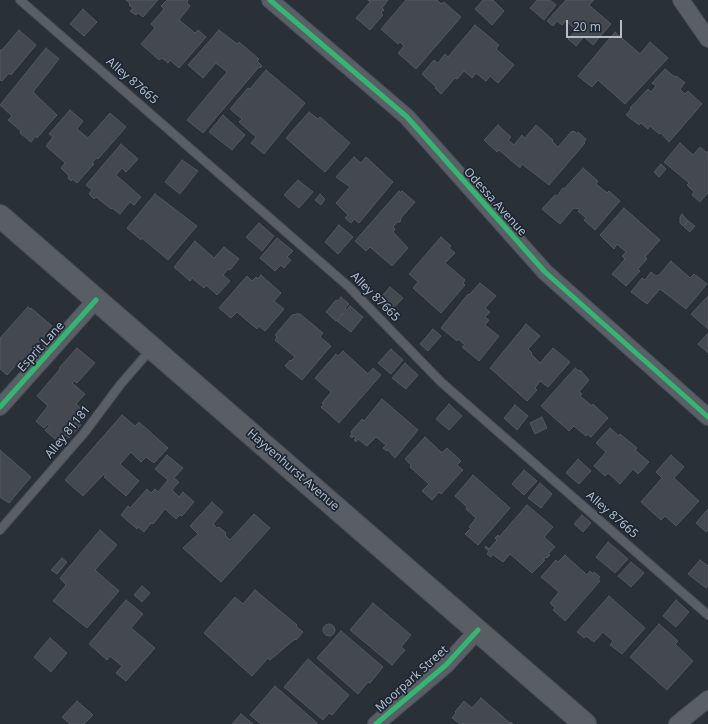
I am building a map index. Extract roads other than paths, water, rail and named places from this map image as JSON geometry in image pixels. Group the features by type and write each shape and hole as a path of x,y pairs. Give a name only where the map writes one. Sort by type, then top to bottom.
{"main road":[{"name":"Hayvenhurst Avenue","path":"0,216 585,724"}],"street":[{"name":"Odessa Avenue","path":"270,0 407,117 545,272 708,417"},
{"path":"681,0 708,39"},
{"name":"Esprit Lane","path":"0,407 96,300"},
{"name":"Moorpark Street","path":"376,724 446,665 478,630"},
{"path":"677,724 708,699"}],"lane":[{"name":"Alley 87665","path":"20,0 350,287 441,382 708,615"},
{"name":"Alley 81181","path":"0,530 85,432 120,385 152,348"}]}
